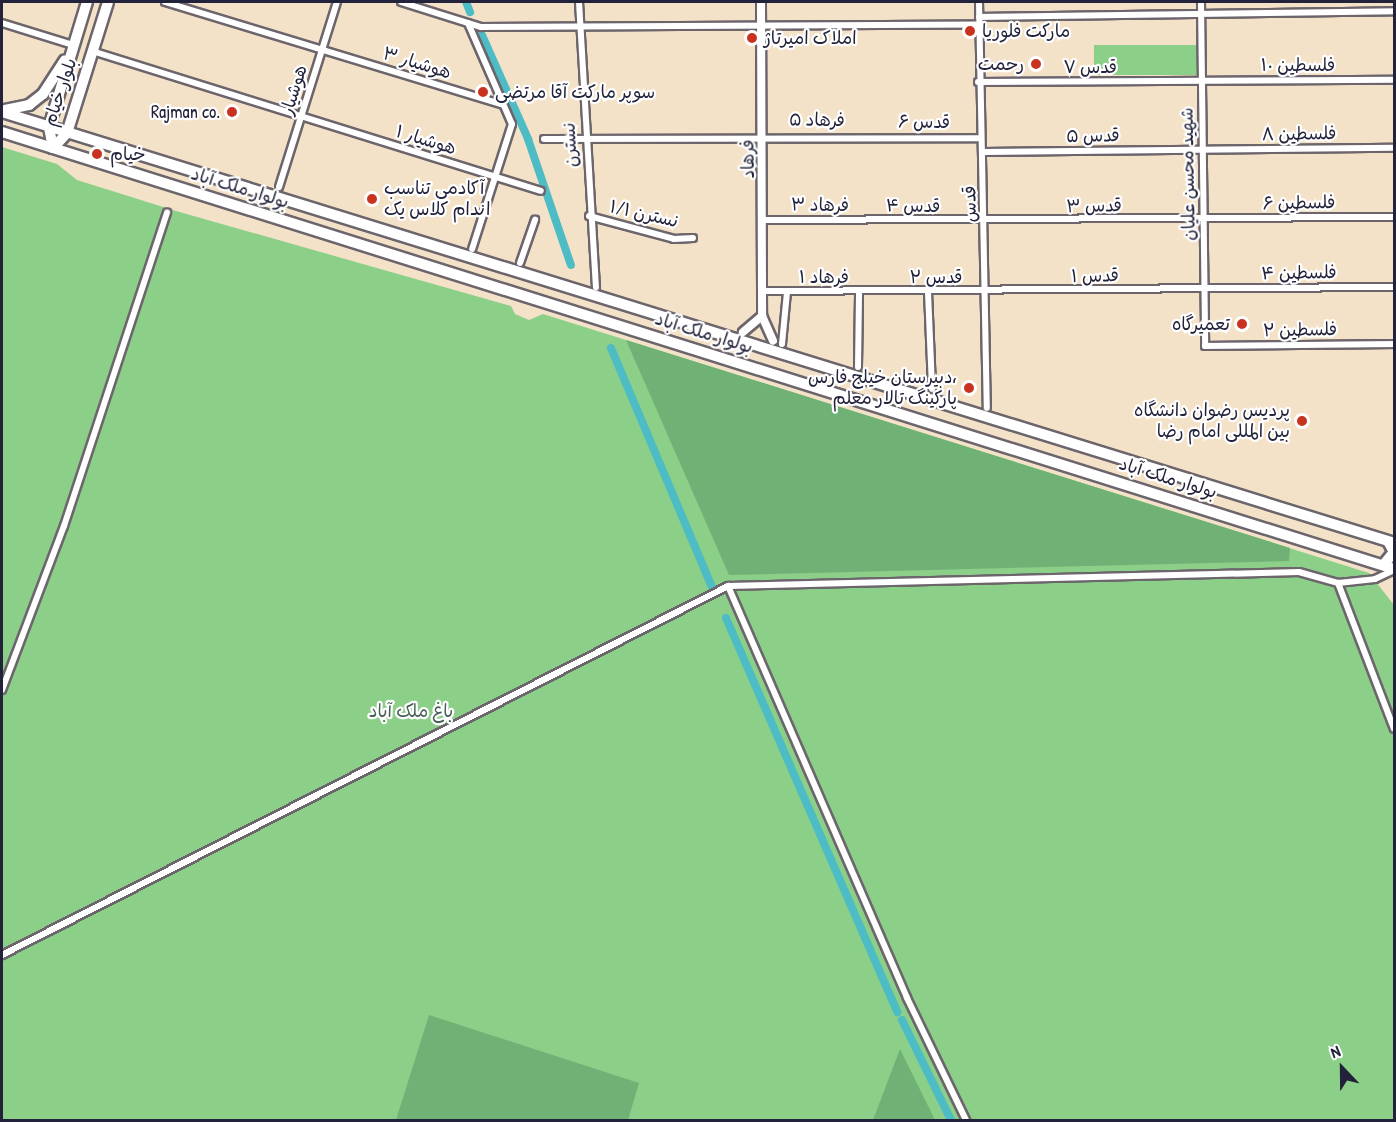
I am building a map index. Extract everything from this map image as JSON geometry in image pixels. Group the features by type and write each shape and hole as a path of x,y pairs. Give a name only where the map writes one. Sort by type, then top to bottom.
{"main road":[{"name":"بلوار خیام","path":"53,148 49,127 87,2"},
{"name":"بلوار خیام","path":"53,148 67,133 108,2"},
{"path":"2,111 29,105 43,94 73,48"},
{"name":"بولوار ملک آباد","path":"2,111 1392,543"},
{"name":"بولوار ملک آباد","path":"2,132 1391,567"},
{"path":"1391,567 1392,543"}],"street":[{"name":"هوشیار ۳","path":"165,2 503,105"},
{"name":"هوشیار","path":"279,187 337,2"},
{"path":"400,2 468,23 579,28 870,24 1201,13 1395,11"},
{"name":"نسترن","path":"579,2 584,138 596,287"},
{"name":"فرهاد","path":"761,2 764,291 762,316"},
{"name":"قدس","path":"979,2 978,138 984,152 987,408"},
{"name":"شهید محسن علیان","path":"1201,2 1205,346"},
{"path":"2,23 73,48"},
{"path":"468,23 512,124 472,249"},
{"name":"هوشیار ۱","path":"91,51 541,191"},
{"name":"فلسطین ۱۰","path":"1202,81 1395,80"},
{"name":"قدس ۷","path":"978,82 1202,81"},
{"name":"فرهاد ۵","path":"544,140 763,134 870,136"},
{"name":"قدس ۶","path":"870,136 978,138"},
{"name":"فلسطین ۸","path":"1203,150 1395,148"},
{"name":"قدس ۵","path":"984,152 1203,150"},
{"path":"2,690 4,673 64,526 167,212"},
{"name":"نسترن ۱/۱","path":"589,216 674,239 693,238"},
{"name":"فلسطین ۶","path":"1204,219 1395,217"},
{"name":"قدس ۳","path":"985,222 1204,219"},
{"path":"520,263 535,220"},
{"name":"فرهاد ۳","path":"763,220 876,221"},
{"name":"قدس ۴","path":"876,221 985,222"},
{"name":"فلسطین ۴","path":"1205,290 1395,286"},
{"name":"قدس ۱","path":"987,293 1205,290"},
{"name":"فرهاد ۱","path":"764,291 884,292"},
{"path":"782,344 787,292"},
{"path":"858,367 859,292"},
{"name":"قدس ۲","path":"884,292 987,293"},
{"path":"928,292 932,389"},
{"path":"743,332 762,316 773,341"},
{"name":"فلسطین ۲","path":"1205,346 1395,344"},
{"path":"2,955 728,586 1299,572 1338,583 1375,579 1391,567"},
{"path":"1338,583 1395,729"},
{"path":"728,586 907,998 966,1120"}],"green space":[{"path":"1094,45 1199,45 1199,75 1094,75"},
{"name":"باغ ملک آباد","path":"2,147 57,164 77,180 176,211 511,306 515,314 529,320 543,314 1369,573 1394,605 1394,1120 2,1120"},
{"path":"626,340 1290,548 1289,561 729,575"},
{"path":"429,1015 639,1083 628,1120 396,1120"},
{"path":"900,1049 935,1120 873,1120"}],"waterway":[{"path":"466,2 470,12"},
{"path":"482,35 528,139 571,265"},
{"path":"611,348 713,589"},
{"path":"726,618 897,1012"},
{"path":"902,1020 951,1120"}],"place":[{"name":"مارکت فلوریا","path":"970,31"},
{"name":"املاک امیرتاژ","path":"752,38"},
{"name":"رحمت","path":"1036,64"},
{"name":"سوپر مارکت آقا مرتضی","path":"483,92"},
{"name":"Rajman co.","path":"232,112"},
{"name":"خیام","path":"97,154"},
{"name":"آکادمی تناسب اندام کلاس یک","path":"372,199"},
{"name":"تعمیرگاه","path":"1242,324"},
{"name":"دبیرستان خیلج فارس، پارکینگ تالار معلم","path":"969,388"},
{"name":"پردیس رضوان دانشگاه بین المللی امام رضا","path":"1302,421"}]}
